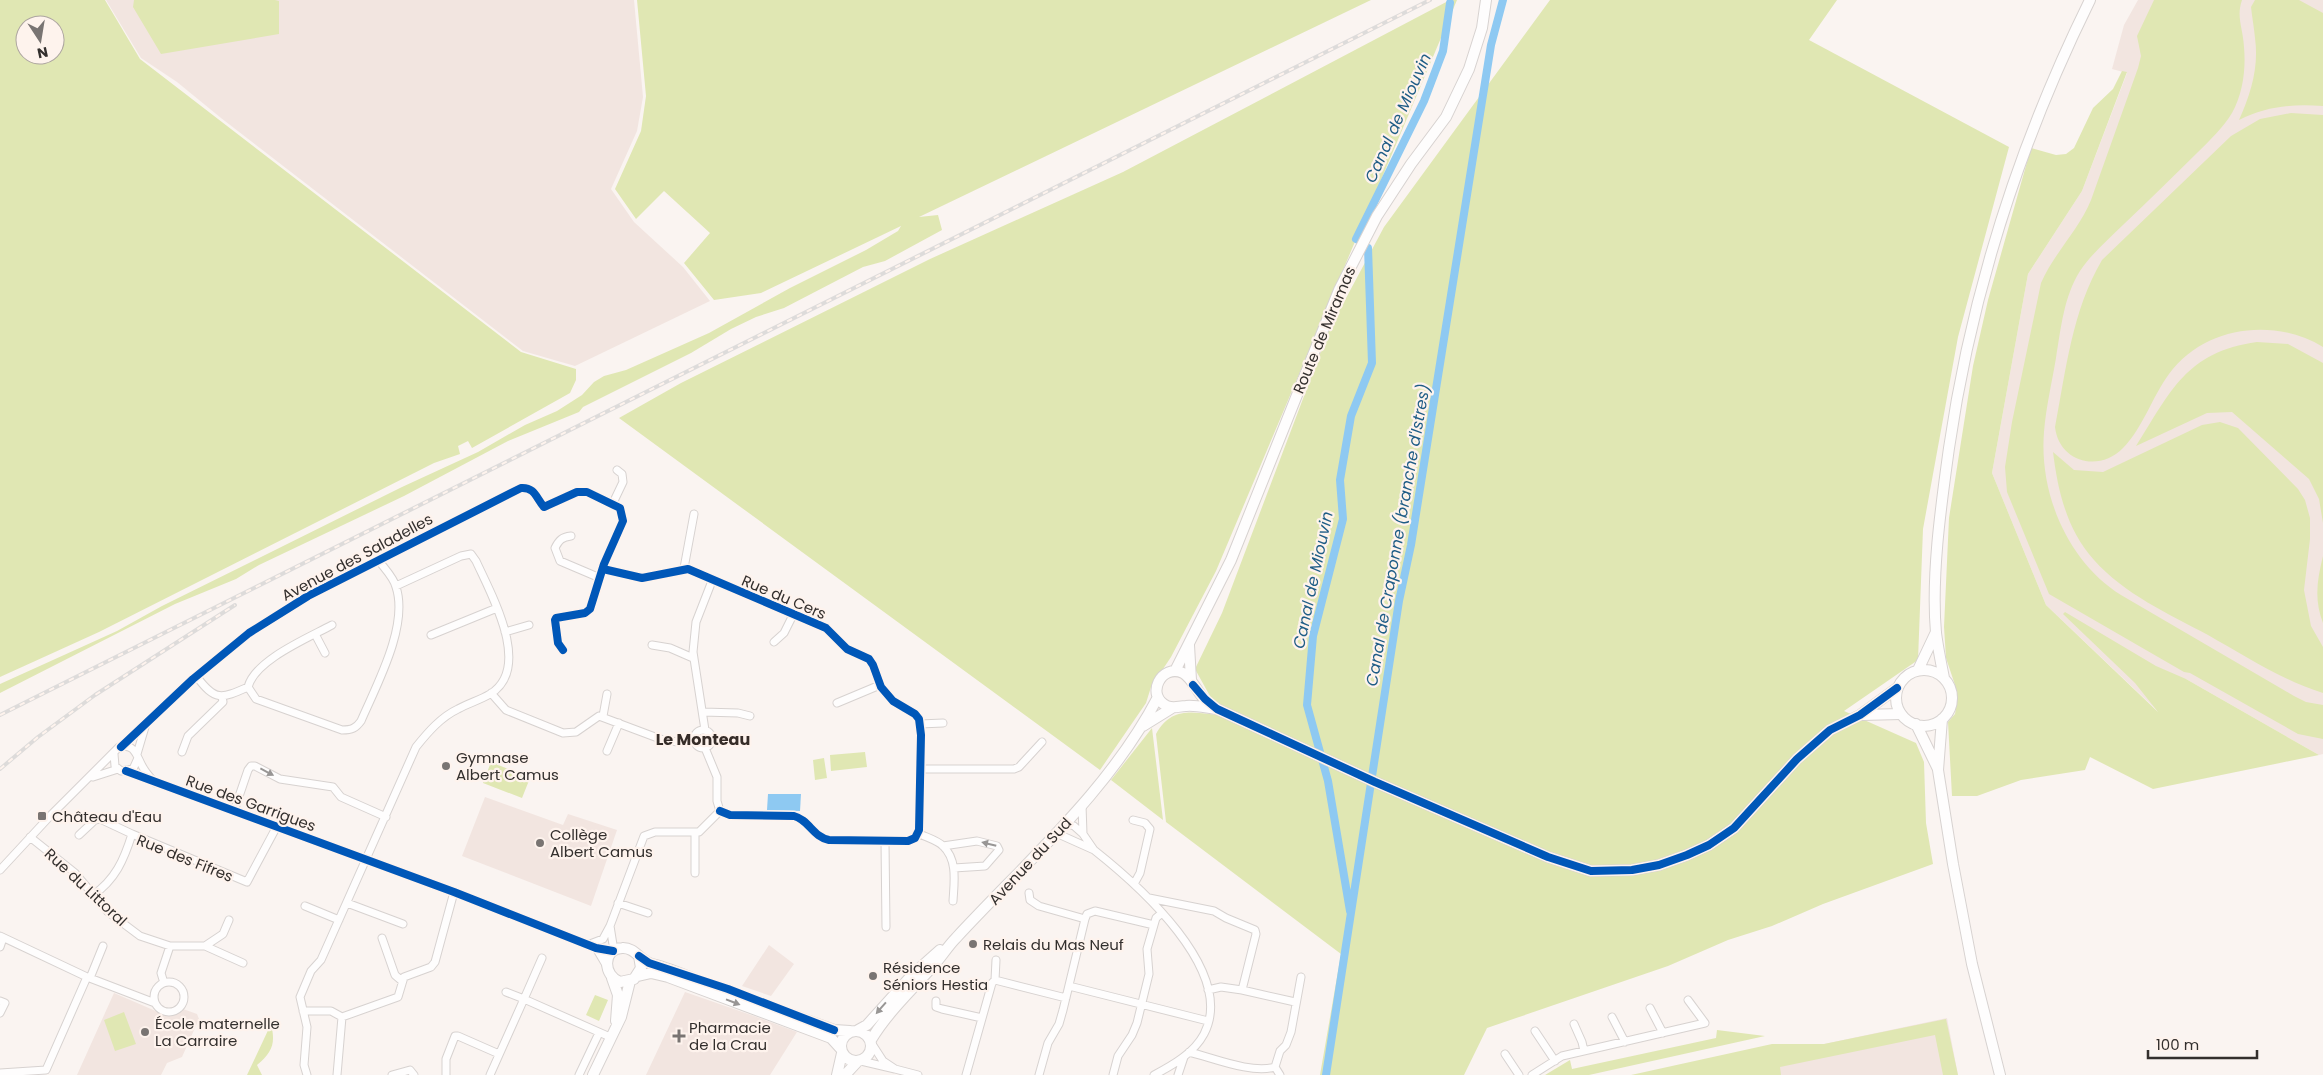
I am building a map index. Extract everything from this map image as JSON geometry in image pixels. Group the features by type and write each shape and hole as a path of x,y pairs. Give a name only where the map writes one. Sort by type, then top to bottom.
{"main road":[{"name":"Route de Miramas","path":"1175,671 1231,560 1338,290 1377,216 1411,164 1446,117 1469,69 1482,28 1486,0"},
{"path":"1898,688 1896,697 1901,714 1907,720 1925,726 1942,719 1948,712 1952,694 1944,678 1936,632 1938,540 1946,472 1963,363 1980,289 2020,161 2046,95 2090,0"},
{"path":"1918,670 1936,632"},
{"name":"Route de Miramas","path":"1190,644 1192,683"},
{"path":"1143,726 1172,708 1184,706 1217,710 1372,781 1548,857 1590,871 1632,870 1659,865 1687,856 1709,845 1734,828 1797,760 1830,730 1860,715 1898,688 1909,674 1918,670 1936,672 1944,678"},
{"path":"1172,708 1166,706 1158,697 1156,691 1159,680 1163,675 1175,671 1186,675 1205,699 1217,710"},
{"path":"1184,706 1192,697 1192,683"},
{"path":"1143,726 1158,697"},
{"path":"1860,715 1901,714"},
{"path":"1942,719 1938,770 1953,864 1972,964 2000,1075"},
{"path":"1916,724 1938,770"},
{"name":"Avenue du Sud","path":"854,1031 867,1025 912,975 954,939 1056,833 1103,781 1143,726"},
{"name":"Avenue du Sud","path":"871,1042 905,996 933,967 954,939"},
{"path":"615,1026 618,995 606,965 609,956 614,951 625,948 632,950 649,963 728,990 834,1030 866,1033 871,1042 869,1054 845,1075"},
{"path":"593,1075 641,964 639,956"},
{"path":"612,978 620,982 651,973 668,977 831,1038 849,1059 859,1061"},
{"path":"837,1075 844,1037 854,1031"}],"street":[{"path":"562,650 558,644 555,620 556,618 588,612 602,569 622,521 620,508 613,503 623,482 622,474 617,470"},
{"name":"Avenue des Saladelles","path":"121,747 147,725 197,676 249,633 299,601 517,489 526,487 534,492 544,507 581,492 592,493 613,503"},
{"path":"602,569 642,578 684,568 694,514"},
{"path":"571,536 564,537 558,541 555,548 560,561 600,578"},
{"path":"307,1075 304,1065 307,1027 300,997 311,972 321,960 416,747 429,732 457,709 491,693 499,687 508,672 509,662 505,632 497,608 471,554 461,556 396,586"},
{"path":"332,625 294,645 257,671 250,678 248,688 256,699 342,730 356,727 361,721 395,637 398,601 396,586 379,561"},
{"name":"Rue du Cers","path":"684,568 695,571 826,628 847,649 869,658 880,685"},
{"path":"704,730 703,712 693,658 696,622 712,580"},
{"path":"431,635 497,608"},
{"path":"774,642 784,633 793,614"},
{"path":"505,632 529,625"},
{"path":"315,634 325,652"},
{"path":"652,645 670,648 693,658"},
{"path":"197,676 214,696 222,697 248,688"},
{"path":"720,811 730,815 791,816 801,818 822,839 885,842 908,841 915,838 918,833 920,724 915,714 893,701 880,685 837,703"},
{"path":"491,693 506,710 563,733 576,732 595,717 603,716 663,740 678,742 694,740"},
{"path":"603,716 607,694"},
{"path":"182,752 188,736 223,702 222,697"},
{"path":"703,712 738,713 750,716"},
{"path":"607,751 619,722"},
{"path":"920,724 943,724"},
{"name":"Avenue des Saladelles","path":"138,756 147,725"},
{"path":"704,730 710,733 712,739 710,745 705,748 698,746 694,740 698,732 704,730"},
{"path":"920,769 1014,769 1018,768 1042,742"},
{"path":"0,870 30,837 121,747 132,748 144,769 155,783"},
{"path":"705,748 717,777 717,801 720,811"},
{"path":"114,754 113,762 118,769 126,772 134,769 138,756"},
{"path":"234,811 248,770 251,766 256,766 280,779 333,787 341,797 386,817"},
{"path":"90,778 118,769"},
{"name":"Rue des Garrigues","path":"126,772 277,826 593,946"},
{"path":"1082,805 1083,834"},
{"path":"593,946 602,939 610,926 644,836 654,832 694,832 703,828 720,811"},
{"path":"79,835 95,820 100,818 132,834"},
{"path":"1133,820 1145,823 1150,829 1140,873 1134,884"},
{"path":"1065,823 1074,826 1083,834 1094,850 1149,898 1190,949 1204,975 1208,990 1208,1021 1204,1034 1187,1054 1154,1075"},
{"name":"Rue des Fifres","path":"93,895 112,879 120,868 132,834 247,882 277,826"},
{"path":"694,832 695,873"},
{"path":"918,833 943,846 977,841 997,846 999,850 985,866 954,868"},
{"path":"1056,833 1094,850"},
{"name":"Rue du Littoral","path":"30,837 75,873 120,923 140,936 170,946 205,946 242,963"},
{"path":"885,842 886,927"},
{"path":"943,846 954,868 953,901"},
{"path":"303,1012 331,1011 342,1017 398,997 402,981 408,974 431,967 435,962 454,892"},
{"path":"1029,893 1030,900 1039,906 1085,919"},
{"path":"1149,898 1214,911 1255,930 1256,934 1242,990"},
{"path":"347,903 403,924"},
{"path":"618,903 648,913"},
{"path":"305,906 339,920"},
{"path":"1039,1075 1048,1043 1059,1024 1087,914 1095,910 1154,925"},
{"path":"1113,1075 1118,1056 1132,1035 1142,1004 1149,974 1147,949 1156,918 1162,913"},
{"path":"205,946 223,934 229,920"},
{"path":"593,946 614,951 610,926"},
{"path":"0,946 2,937 89,978 155,1003 166,1012 176,1010 182,1003 184,998 181,989 174,983 164,983 157,989 155,1003"},
{"path":"382,938 394,974 402,981"},
{"path":"612,938 625,948"},
{"path":"0,1073 46,1070 102,946"},
{"path":"164,983 161,973 170,946"},
{"path":"593,946 606,965"},
{"path":"490,1075 542,958"},
{"path":"966,1075 992,983 995,980 996,960"},
{"path":"1280,1075 1275,1067 1280,1051 1286,1045 1291,1032 1301,977"},
{"path":"995,980 1066,998"},
{"path":"1069,986 1208,1021"},
{"path":"1208,990 1221,987 1295,1002"},
{"path":"506,992 610,1037"},
{"path":"1532,1075 1562,1056 1705,1023 1688,1000"},
{"path":"0,1001 5,1003 0,1013"},
{"path":"936,1001 936,1007 982,1018"},
{"path":"1650,1008 1663,1034"},
{"path":"337,1075 342,1017"},
{"path":"1612,1017 1625,1042"},
{"path":"1574,1024 1584,1051"},
{"path":"1535,1031 1555,1061"},
{"path":"579,1075 598,1033"},
{"path":"446,1075 446,1059 455,1036 499,1054"},
{"path":"871,1042 883,1061 895,1069"},
{"path":"1187,1054 1265,1070 1275,1067"},
{"path":"1178,1075 1187,1054"},
{"path":"1505,1054 1519,1075"},
{"path":"859,1061 918,1075"},
{"path":"395,1075 410,1070 414,1075"}],"shaded area":[{"path":"106,0 634,0 643,97 637,131 611,189 634,222 683,267 710,301 575,366 523,351 177,82 141,58"},
{"path":"2138,0 2323,0 2323,754 2319,755 2186,679 2165,718 2046,605 1992,473 2028,274 2082,191 2127,73 2112,69 2124,25"},
{"name":"Collège Albert Camus","path":"485,797 563,825 568,814 617,830 591,906 462,856"},
{"path":"769,945 794,964 771,996 742,986"},
{"path":"685,992 797,1032 770,1075 646,1075"},
{"name":"École maternelle La Carraire","path":"114,993 165,1015 173,1015 183,1009 197,1014 199,1019 182,1057 167,1063 161,1075 77,1075"},
{"path":"1947,1018 1958,1075 1677,1075"}],"green space":[{"path":"0,0 105,0 140,59 521,352 576,369 576,380 570,393 472,448 468,441 458,446 460,454 434,463 99,632 0,677"},
{"path":"134,0 275,0 279,1 279,34 161,54 133,7"},
{"path":"637,0 1371,0 919,217 938,215 942,230 885,261 863,267 784,308 756,317 731,329 691,353 583,407 579,412 508,441 404,496 259,565 236,579 175,604 0,693 0,684 117,631 162,606 402,487 478,452 525,425 557,411 582,395 594,382 604,376 626,370 709,333 790,288 866,250 898,231 901,226 761,293 714,300 684,263 710,233 664,191 636,219 615,189 641,131 646,96"},
{"path":"1450,0 1457,0 1216,571 1171,657 1151,687 1146,703 1100,770 619,418 681,383 930,259 1123,172"},
{"path":"1550,0 1837,0 1809,40 2009,147 1958,337 1923,529 1918,660 1844,711 1916,743 1924,762 1926,823 1933,864 1823,904 1772,926 1728,940 1668,966 1487,1028 1464,1075 1320,1075 1341,954 1166,822 1156,734 1162,724 1177,714 1195,712 1225,716 1227,712 1211,698 1195,669 1222,613 1329,330 1384,227"},
{"path":"2154,0 2242,0 2240,17 2245,55 2243,81 2236,105 2220,129 2095,252 2080,271 2070,291 2064,313 2046,413 2044,455 2046,479 2052,502 2072,545 2102,581 2121,595 2294,696 2306,702 2323,705 2323,739 2298,734 2190,673 2184,672 2049,594 2007,492 2005,467 2012,422 2041,283 2091,200 2138,68 2141,56 2137,36"},
{"path":"2255,0 2299,0 2323,13 2323,106 2301,105 2280,107 2249,115 2239,120 2247,100 2255,70 2256,49 2251,7"},
{"path":"2122,71 2127,72 2082,191 2028,274 1992,473 2046,605 2158,712 2135,683 2063,614 2065,612 2156,666 2186,679 2319,755 2153,789 2090,757 2085,770 2021,780 1977,796 1952,796 1948,722 1955,714 1957,702 1955,685 1946,658 1944,627 1949,518 1973,366 1988,300 2031,148 2056,155 2066,154 2074,148 2093,108 2113,89"},
{"path":"2291,113 2323,115 2323,347 2304,338 2283,332 2241,331 2220,336 2201,345 2184,358 2169,374 2157,392 2142,422 2123,448 2113,456 2092,462 2072,456 2064,449 2058,439 2055,427 2071,341 2092,279 2102,260 2231,136 2260,119"},
{"path":"2257,342 2288,344 2323,363 2323,523 2319,499 2309,479 2232,412 2207,413 2136,446 2160,408 2183,377 2213,355 2233,347"},
{"path":"2220,422 2238,428 2298,489 2305,500 2310,518 2310,539 2304,590 2311,626 2323,647 2323,693 2264,667 2133,593 2094,560 2077,536 2065,510 2053,452 2074,470 2103,472 2202,425"},
{"path":"2323,556 2323,623 2318,606 2317,590"},
{"path":"1152,728 1163,820 1111,780"},
{"path":"865,752 867,767 831,771 830,755"},
{"path":"824,758 827,778 815,780 813,760"},
{"path":"491,762 530,778 522,798 483,783"},
{"path":"595,995 608,1000 599,1021 586,1015"},
{"path":"124,1012 136,1044 115,1051 104,1020"},
{"path":"1946,1019 1958,1075 1943,1075 1935,1035 1780,1067 1781,1075 1631,1075 1772,1044 1824,1044"},
{"path":"271,1024 272,1047 257,1065 262,1075 247,1075"},
{"path":"1717,1030 1765,1036 1589,1075 1545,1075 1570,1060 1572,1069 1716,1038"}],"water":[{"path":"768,794 801,794 800,811 767,810"}],"waterway":[{"name":"Canal de Craponne (branche d'Istres)","path":"1326,1075 1399,601 1411,545 1491,45 1503,0"},
{"name":"Canal de Miouvin","path":"1358,240 1356,239 1424,101 1443,51 1450,3"},
{"name":"Canal de Miouvin","path":"1350,911 1328,781 1307,705 1313,636 1343,519 1340,480 1351,416 1372,363 1368,248"}],"railway":[{"path":"0,715 1430,0"},
{"path":"0,769 38,737 95,695 235,605"}],"cycle path":[{"path":"121,747 193,679 249,633 308,596 521,488 532,491 544,507 577,492 587,492 620,508 623,521 604,564 590,609 585,613 556,618 555,620 558,643 563,650"},
{"path":"603,569 642,578 688,569 826,628 847,649 869,659 881,687 893,701 915,714 919,719 921,735 919,830 915,838 908,841 829,840 819,836 804,821 794,816 730,815 720,811"},
{"path":"1193,685 1217,709 1375,782 1548,857 1591,871 1632,870 1659,865 1709,845 1734,828 1797,759 1830,730 1860,715 1897,688"},
{"path":"126,771 454,892 596,948 613,951"},
{"path":"639,956 649,963 728,989 834,1030"}],"place":[{"name":"Gymnase Albert Camus","path":"446,766"},
{"name":"Château d'Eau","path":"42,816"},
{"name":"Collège Albert Camus","path":"540,843"},
{"name":"Relais du Mas Neuf","path":"973,944"},
{"name":"Résidence Séniors Hestia","path":"873,976"},
{"name":"École maternelle La Carraire","path":"145,1032"},
{"name":"Pharmacie de la Crau","path":"679,1036"}],"district":[{"name":"Le Monteau","path":"703,739"}]}
